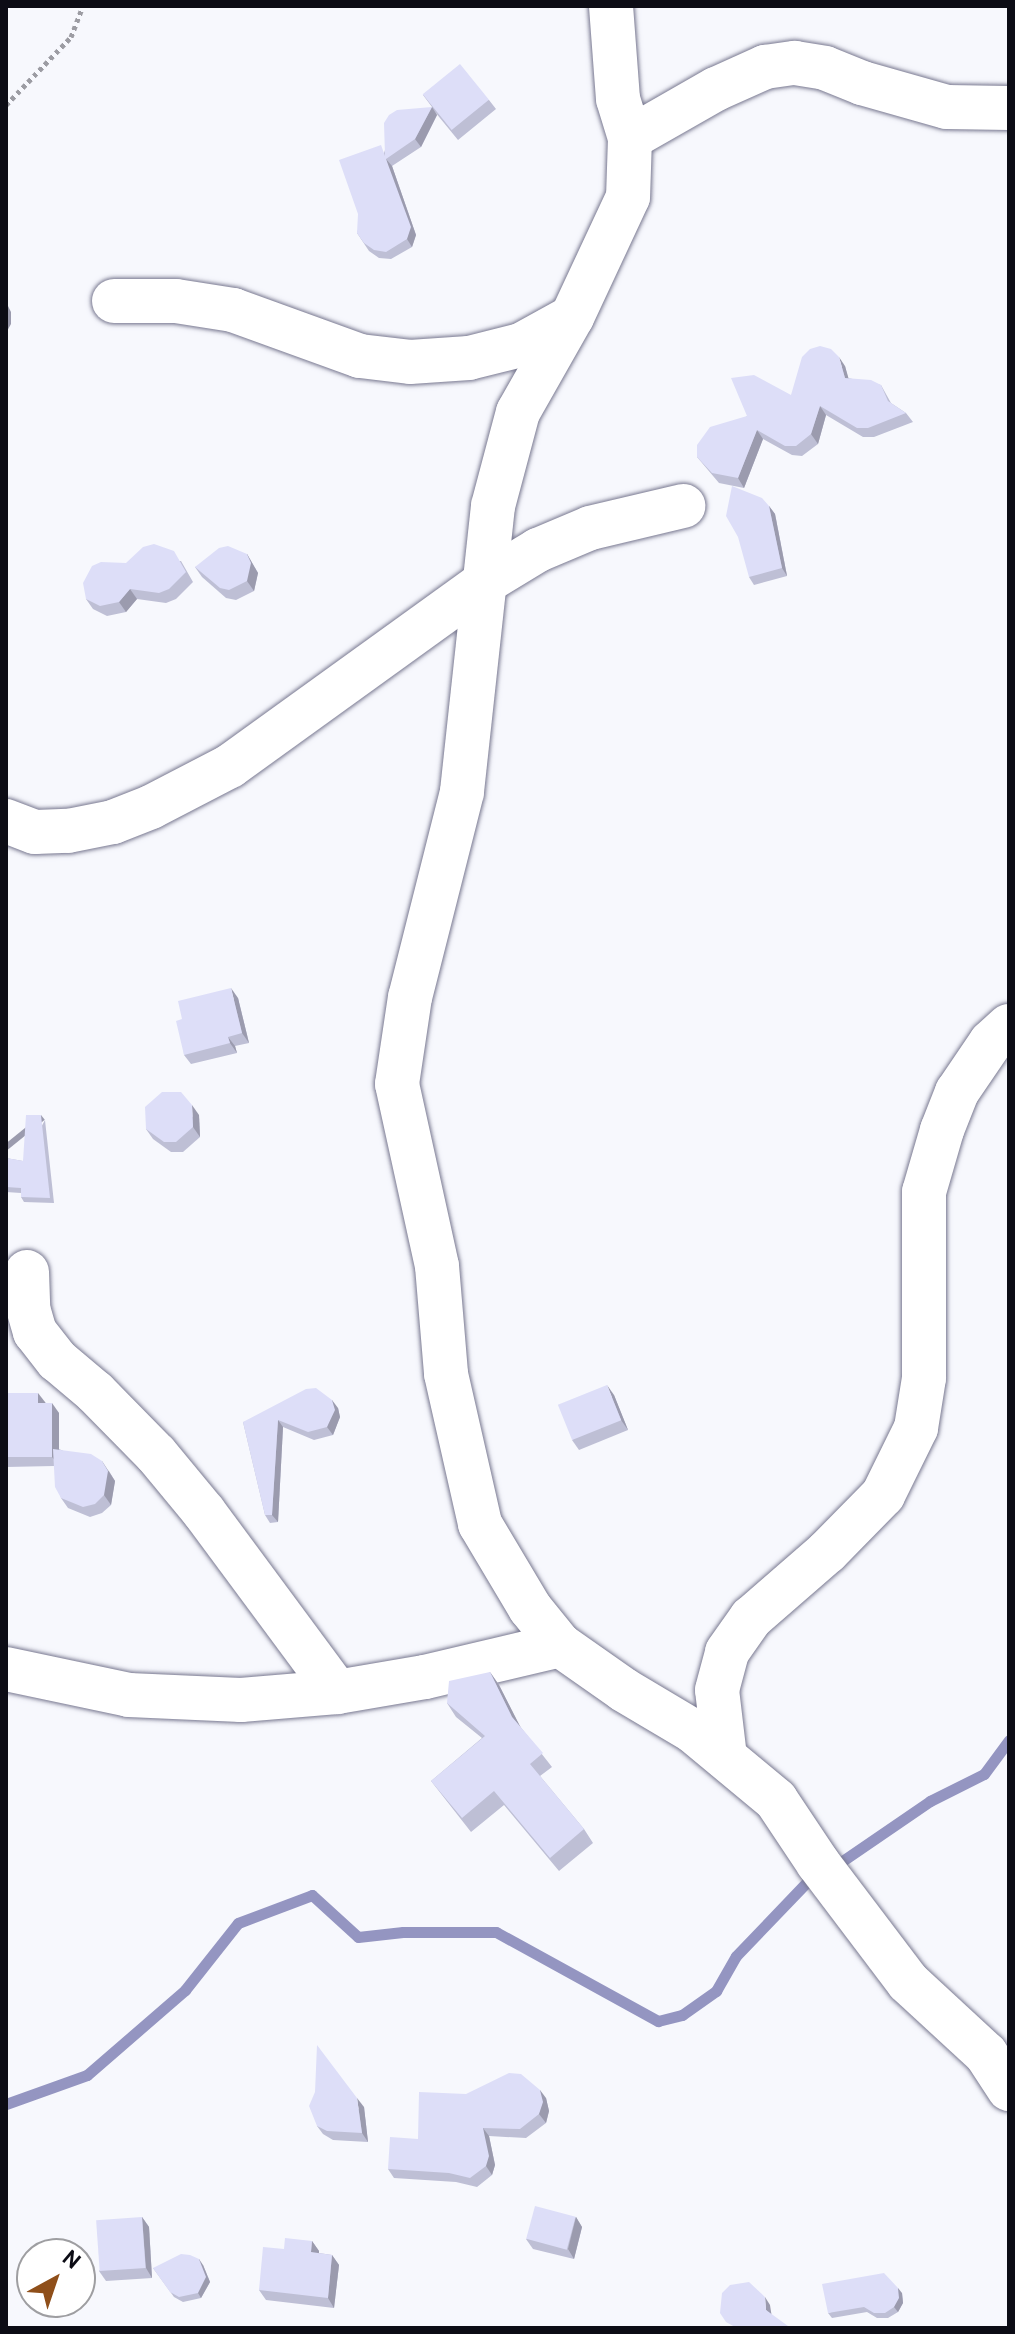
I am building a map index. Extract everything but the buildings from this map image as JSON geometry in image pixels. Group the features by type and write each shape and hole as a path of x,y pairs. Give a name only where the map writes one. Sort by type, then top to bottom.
{"street":[{"path":"611,6 618,99 630,138 628,197 572,317 518,412 493,506 482,584 462,792 410,997 397,1084 437,1266 446,1374 480,1524 530,1608 560,1645 624,1690 693,1731 776,1800 818,1863 908,1982 986,2054 1009,2089"},
{"path":"630,138 716,89 765,67 795,63 825,68 862,83 947,107 1009,108"},
{"path":"114,301 176,301 233,310 360,356 410,362 469,358 521,345 572,317"},
{"path":"6,821 35,832 68,831 113,822 151,807 230,766 482,584 538,550 590,528 683,506"},
{"path":"725,1757 717,1690 727,1652 751,1618 827,1552 883,1495 916,1428 924,1378 924,1192 957,1092 991,1042 1009,1026"},
{"path":"27,1272 28,1308 35,1332 57,1360 95,1392 175,1477 337,1692"},
{"path":"6,1669 129,1695 241,1700 337,1692 425,1677 560,1645"}],"path":[{"path":"6,105 71,37 83,6"}],"waterway":[{"path":"838,1864 930,1801 984,1774 1009,1740"},
{"path":"6,2104 87,2075 185,1990 238,1923 312,1895 358,1937 403,1932 496,1932 658,2021 682,2015 716,1991 736,1956 807,1882"}]}
